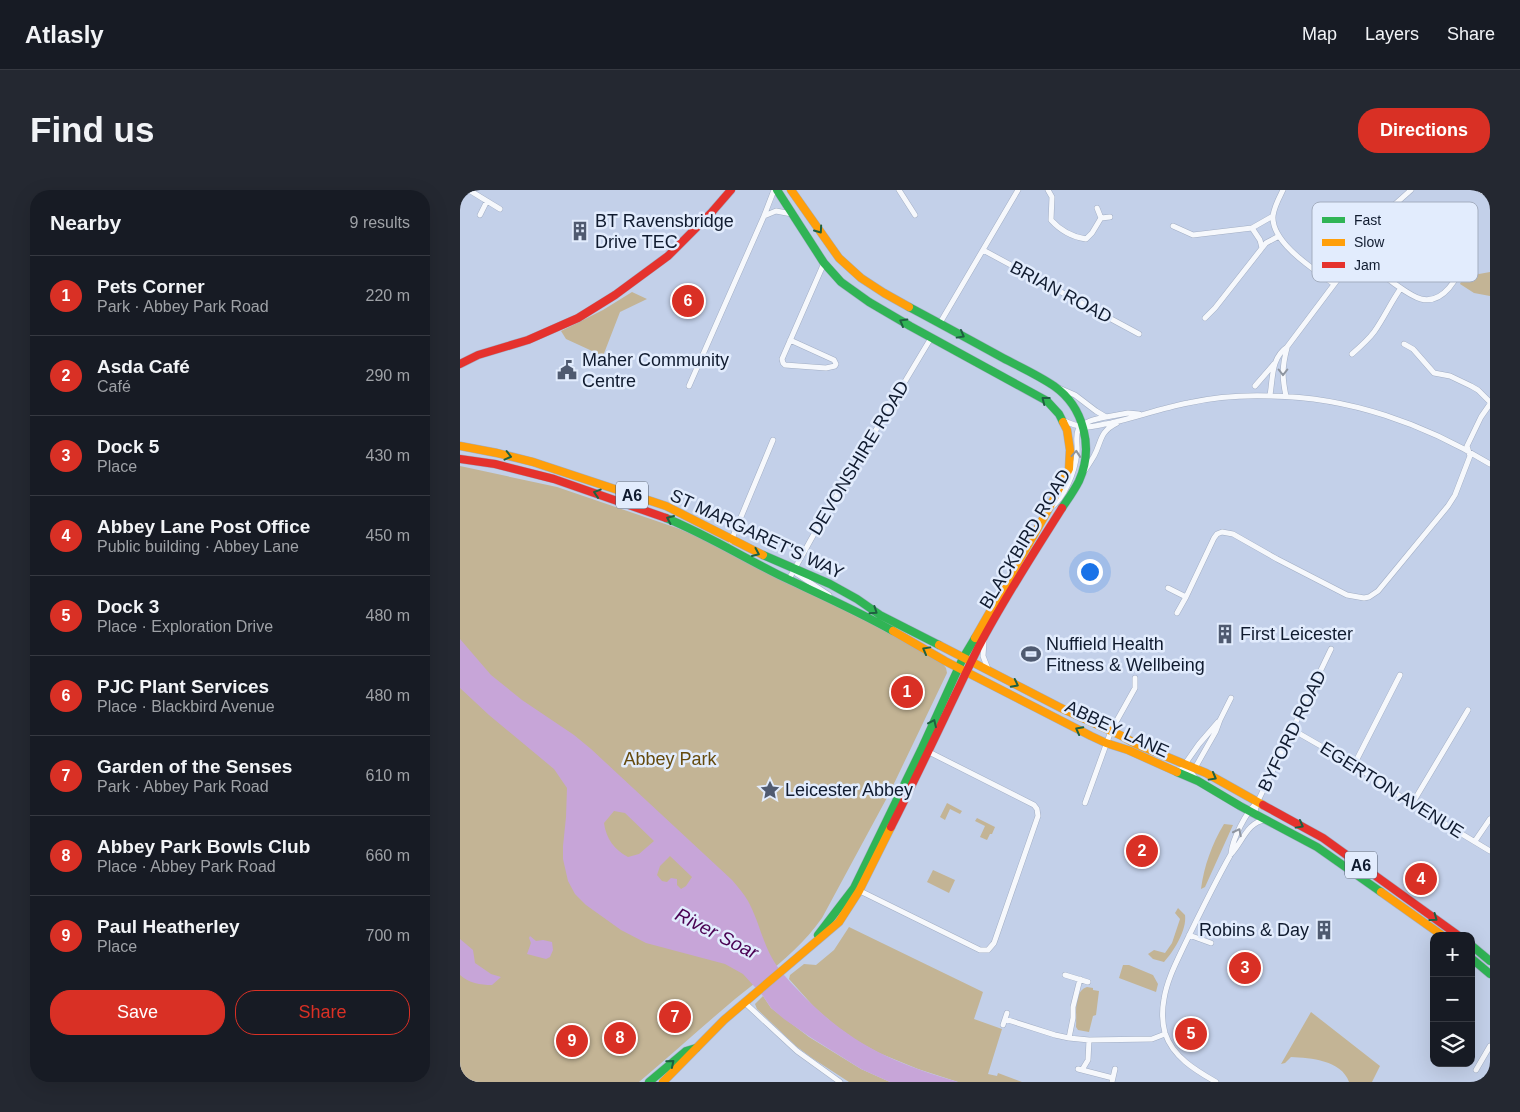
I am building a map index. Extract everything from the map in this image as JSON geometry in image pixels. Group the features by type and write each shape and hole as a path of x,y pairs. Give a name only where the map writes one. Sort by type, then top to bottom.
{"main road":[{"path":"460,364 478,355 528,340 578,318 615,295 668,256 731,190"},
{"name":"BLACKBIRD ROAD","path":"775,190 824,263 841,282 869,302 931,338 1047,400 1061,418 1067,430 1069,444 1068,469 1048,510 963,658 925,750"},
{"name":"BLACKBIRD ROAD","path":"791,190 839,258 861,278 884,293 1054,386 1068,398 1077,410 1085,438 1086,455 1082,474 984,638 925,750"},
{"path":"931,338 940,323"},
{"name":"ST MARGARET'S WAY","path":"460,446 532,462 647,499 690,517 729,544 789,579 870,618 967,671"},
{"name":"ST MARGARET'S WAY","path":"460,459 495,464 554,479 662,516 729,544 796,568 836,587 880,615 971,662"},
{"path":"1027,545 1036,551"},
{"name":"ABBEY LANE","path":"971,662 1136,744 1228,785 1244,797 1253,808 1268,820 1317,846 1437,932"},
{"name":"ABBEY LANE","path":"967,671 1106,743 1128,750 1323,838 1453,932"},
{"path":"650,1082 663,1080 744,1002 808,948 856,889 925,750"},
{"path":"1475,948 1490,961"},
{"path":"1475,961 1490,974"}],"street":[{"path":"469,190 500,209"},
{"path":"689,386 775,190"},
{"path":"899,190 915,215"},
{"path":"940,323 1018,190"},
{"path":"1048,190 1052,197 1051,220 1056,226 1076,238 1086,239 1101,218"},
{"path":"1282,190 1273,216 1274,227 1279,236 1312,268"},
{"path":"1398,202 1411,190"},
{"path":"1480,190 1490,196"},
{"path":"480,215 487,202"},
{"path":"1097,208 1101,218"},
{"path":"764,216 776,211 792,214"},
{"path":"1174,226 1193,235 1252,228 1273,216"},
{"path":"1101,218 1110,217"},
{"path":"1252,228 1260,240 1262,248"},
{"path":"1206,318 1266,243 1279,236"},
{"name":"BRIAN ROAD","path":"983,250 1139,334"},
{"path":"790,340 834,360 835,366 826,368 786,365 782,359 790,340 824,263"},
{"path":"1270,396 1276,362 1280,352 1287,347 1334,284 1331,282"},
{"path":"1393,282 1422,299 1435,299 1444,293 1453,282"},
{"path":"1352,354 1368,340 1401,288"},
{"name":"DEVONSHIRE ROAD","path":"789,579 819,525 931,338"},
{"path":"1177,613 1214,538 1222,532 1233,534 1347,595 1364,598 1374,594 1388,580 1455,495 1470,456 1467,446 1490,403 1478,390 1450,376 1434,373 1413,349 1404,344"},
{"path":"1286,396 1282,373 1287,347"},
{"path":"1255,386 1276,362"},
{"path":"1054,386 1076,396 1096,412 1106,416"},
{"path":"1061,418 1072,425 1094,426 1181,404 1238,396 1286,396 1349,406 1392,418 1416,426 1468,451 1490,464"},
{"path":"1082,426 1087,422 1106,416 1128,413 1142,414"},
{"path":"1082,474 1095,455 1100,438 1107,428 1122,420"},
{"name":"BLACKBIRD ROAD","path":"1048,510 1055,505 1072,477 1077,452 1076,436 1082,426"},
{"path":"729,544 773,440"},
{"path":"796,568 797,574 824,591 839,604"},
{"path":"1168,588 1186,596"},
{"path":"984,638 983,656 988,670"},
{"name":"BYFORD ROAD","path":"1231,854 1231,845 1253,808 1293,730 1331,649"},
{"path":"1354,765 1400,675"},
{"path":"1085,803 1111,731 1135,688 1135,678"},
{"path":"1173,771 1190,767 1216,731 1231,698"},
{"path":"1412,804 1468,710"},
{"path":"1190,767 1205,736 1220,720"},
{"name":"EGERTON AVENUE","path":"1293,730 1354,765 1412,804 1490,851"},
{"path":"856,889 980,950 988,950 994,943 1038,812 1034,805 925,750"},
{"path":"1190,767 1198,781"},
{"path":"1216,1082 1190,1066 1174,1049 1166,1034 1162,1016 1164,998 1189,935 1231,854 1255,822 1253,808"},
{"path":"1475,841 1490,819"},
{"path":"1255,822 1268,820"},
{"path":"1189,935 1211,943"},
{"path":"1065,974 1088,982"},
{"path":"1069,1038 1073,1007 1080,979"},
{"path":"744,1002 797,1052 840,1082"},
{"path":"1002,1025 1007,1013"},
{"path":"1005,1019 1055,1035 1089,1040 1152,1039 1166,1034"},
{"path":"1089,1040 1088,1060 1080,1070 1113,1080 1115,1069"},
{"path":"1476,1070 1490,1046"}],"green space":[{"path":"1490,272 1490,296 1474,293 1460,284 1461,282 1478,282 1478,274"},
{"path":"632,292 647,299 620,312 603,356 566,339 561,331 603,310"},
{"name":"Abbey Park","path":"460,466 557,487 677,528 720,546 861,618 942,663 946,668 947,673 889,794 822,918 803,941 782,961 639,1082 460,1082"},
{"path":"947,803 962,811 960,814 950,809 945,820 940,817"},
{"path":"977,818 995,827 987,840 980,837 985,826 975,821"},
{"path":"1224,824 1233,825 1205,887 1201,889 1209,855"},
{"path":"933,870 955,880 949,893 927,882"},
{"path":"1178,908 1185,915 1184,927 1179,940 1164,962 1153,959 1148,954 1154,950 1165,953 1172,943 1180,919 1175,913"},
{"path":"849,927 983,992 974,1019 1002,1029 988,1074 997,1076 998,1073 1022,1082 958,1082 918,1069 879,1053 857,1041 815,1008 789,979 790,975 804,964 816,965 834,950"},
{"path":"1123,965 1129,965 1153,975 1158,984 1156,992 1119,978"},
{"path":"1087,987 1099,991 1096,1015 1093,1016 1089,1032 1078,1030 1076,1027 1078,998 1083,989"},
{"path":"763,996 771,1008 809,1037 861,1069 890,1082 849,1082 812,1058 796,1046 757,1009 755,1004"},
{"path":"1311,1012 1380,1066 1372,1082 1349,1082 1339,1069 1332,1065 1307,1058 1291,1057 1281,1064"}],"water":[{"name":"River Soar","path":"460,639 491,675 522,700 574,735 591,749 732,880 748,901 774,962 787,979 816,1008 852,1037 871,1048 912,1067 958,1082 890,1082 861,1069 784,1019 771,1008 743,974 725,964 646,943 621,930 586,905 575,894 568,881 563,859 567,788 554,769 489,715 460,688","holes":["614,811 625,813 654,841 639,854 628,857 619,851 609,839 604,823","670,856 692,877 686,886 681,889 677,885 677,879 671,878 667,882 662,881 657,875 660,866"]},
{"path":"530,936 536,941 552,942 553,950 550,957 546,959 527,954 531,943"},
{"path":"460,939 473,950 475,963 491,974 501,977 492,985 475,983 460,975"}],"traffic: fast":[{"path":"777,190 824,263 841,282 869,302 910,326 1047,401 1059,414 1063,422"},
{"path":"909,307 1042,378 1054,386 1073,405 1083,429 1086,455 1079,481 1062,508"},
{"path":"666,518 893,631"},
{"path":"763,555 830,584 880,615 939,645"},
{"path":"818,935 854,888 963,658 975,638"},
{"path":"1177,772 1198,781 1317,847 1381,892"},
{"path":"1475,948 1490,961"},
{"path":"1475,961 1490,974"},
{"path":"649,1082 686,1051 696,1048"}],"traffic: slow":[{"path":"791,190 839,258 861,278 909,307"},
{"path":"975,638 1048,510 1069,469 1070,450 1067,430 1063,422"},
{"path":"460,446 533,462 666,506 763,555"},
{"path":"893,631 945,661 1091,736 1177,772"},
{"path":"939,645 1061,708 1136,744 1206,773 1263,805"},
{"path":"663,1082 724,1020 839,922 859,891 891,827"},
{"path":"1381,892 1437,932"}],"traffic: jam":[{"path":"460,364 478,355 528,340 578,318 615,295 668,256 731,190"},
{"path":"460,459 495,464 554,479 666,518"},
{"path":"891,827 978,648 1018,577 1062,508"},
{"path":"1263,805 1323,838 1453,932"}],"place":[{"name":"BT Ravensbridge Drive TEC","path":"580,231"},
{"name":"PJC Plant Services","path":"688,301"},
{"name":"Maher Community Centre","path":"567,370"},
{"name":"First Leicester","path":"1225,634"},
{"name":"Nuffield Health Fitness & Wellbeing","path":"1031,654"},
{"name":"Pets Corner","path":"907,692"},
{"name":"Leicester Abbey","path":"770,790"},
{"name":"Asda Café","path":"1142,851"},
{"name":"Abbey Lane Post Office","path":"1421,879"},
{"name":"Robins & Day","path":"1324,930"},
{"name":"Dock 5","path":"1245,968"},
{"name":"Garden of the Senses","path":"675,1017"},
{"name":"Dock 3","path":"1191,1034"},
{"name":"Abbey Park Bowls Club","path":"620,1038"},
{"name":"Paul Heatherley","path":"572,1041"}]}
